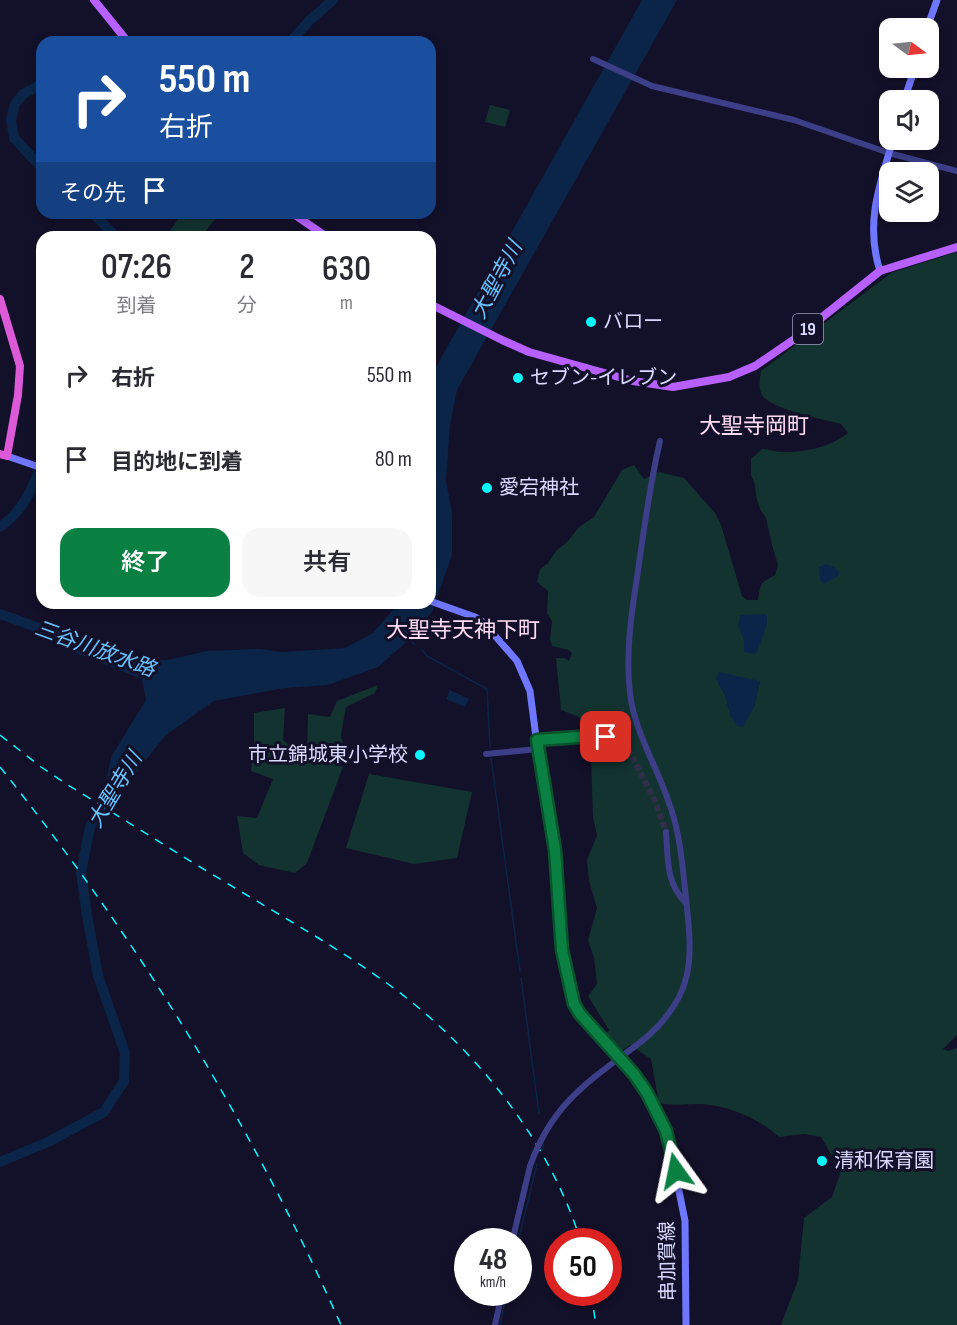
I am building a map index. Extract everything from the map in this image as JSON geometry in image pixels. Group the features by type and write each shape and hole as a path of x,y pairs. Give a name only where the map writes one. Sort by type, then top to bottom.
{"highway":[{"path":"0,299 20,366 18,394 3,455"}],"main road":[{"path":"94,0 123,36"},
{"path":"931,18 937,0"},
{"path":"880,271 873,246 873,220 890,150"},
{"path":"301,219 318,231"},
{"name":"19","path":"436,307 538,355 633,381 673,387 738,374 763,361 796,338 880,271 957,247"},
{"path":"3,455 36,466"},
{"name":"串加賀線","path":"436,603 483,622 517,661 530,691 555,850 564,961 574,1004 580,1014 634,1074 656,1108 668,1136 686,1221 686,1325"}],"street":[{"path":"593,59 645,83 794,120 889,153 957,171"},
{"path":"515,1228 530,1166 541,1139 567,1101 589,1080 656,1029 681,995 685,984 690,947 679,840 673,816 629,692 635,587 650,485 660,441"},
{"path":"537,740 597,736 617,741 628,749"},
{"path":"486,754 538,749"},
{"path":"666,832 670,877 676,895 686,904"},
{"path":"495,1325 499,1306"}],"green space":[{"path":"490,105 510,110 505,127 485,122"},
{"path":"178,219 215,219 206,231 170,231"},
{"path":"957,252 957,1035 943,1049 948,1051 957,1048 957,1325 781,1325 798,1280 804,1218 832,1197 841,1171 821,1137 805,1134 779,1137 753,1119 722,1107 659,1103 651,1059 630,1045 620,1052 603,1036 609,1030 588,996 597,984 594,958 588,940 597,908 589,881 587,860 597,835 593,817 591,756 579,717 561,710 556,658 569,661 572,653 569,650 552,646 550,639 552,621 547,613 548,591 537,582 540,569 579,527 594,517 622,470 634,465 644,479 659,472 684,478 715,513 721,525 742,596 747,600 758,600 762,584 775,575 778,565 766,518 756,496 751,475 751,459 762,449 781,452 807,450 833,442 848,433 841,424 811,417 768,400 762,395 760,389 761,371 891,273","holes":["760,681 754,707 731,717 725,695 718,683"]},
{"path":"378,685 375,693 346,707 341,734 344,749 333,761 343,767 307,863 295,873 259,865 243,853 237,816 257,818 273,779 251,771 254,713 285,708 283,740 294,750 307,751 308,714 330,717 337,701"},
{"path":"369,774 472,792 457,858 414,864 346,848"}],"water":[{"path":"642,0 677,0 457,390 450,425 446,480 452,514 452,555 436,601 436,367"},
{"path":"827,564 837,569 839,573 837,577 823,584 819,567"},
{"path":"394,609 433,609 412,637 378,667 328,685 284,688 214,701 166,735 109,805 99,799 107,778 111,757 146,700 142,679 73,652 80,639 136,661 167,660 207,651 259,649 283,652 345,648 373,633"},
{"path":"740,615 767,615 767,624 757,652 754,654 744,652 744,640 738,626"},
{"path":"719,672 760,681 754,707 743,727 737,726 731,717 725,695 716,679"},
{"path":"450,690 469,699 465,707 446,699"}],"waterway":[{"path":"295,36 333,0"},
{"path":"36,87 23,94 15,104 11,120 14,138 36,162"},
{"path":"99,219 110,231"},
{"path":"0,527 15,514 27,498 36,477"},
{"name":"三谷川放水路","path":"0,614 92,647"},
{"path":"410,640 415,645"},
{"path":"422,650 427,656 487,689 490,747"},
{"path":"491,758 520,971"},
{"name":"大聖寺川","path":"0,1162 48,1142 104,1112 124,1081 125,1053 98,976 81,873 90,827 111,790"},
{"path":"521,978 539,1114"},
{"path":"543,1143 543,1150"},
{"path":"521,1228 537,1164"},
{"path":"500,1325 504,1306"}],"tunnel":[{"path":"628,749 655,801 666,832"}],"railway":[{"path":"0,735 68,785 330,945 419,1008 450,1036 505,1098 529,1132 550,1168 576,1228"},
{"path":"0,767 99,898 188,1035 269,1177 341,1325"},
{"path":"593,1306 596,1325"}],"place":[{"name":"バロー","path":"591,322"},
{"name":"セブン-イレブン","path":"518,378"},
{"name":"愛宕神社","path":"487,488"},
{"name":"市立錦城東小学校","path":"420,755"},
{"name":"清和保育園","path":"822,1161"}],"district":[{"name":"大聖寺岡町","path":"754,426"},
{"name":"大聖寺天神下町","path":"463,630"}],"route":[{"path":"606,737 537,740 541,776 555,850 562,950 577,1010 634,1074 647,1093 668,1136 676,1171"}]}
